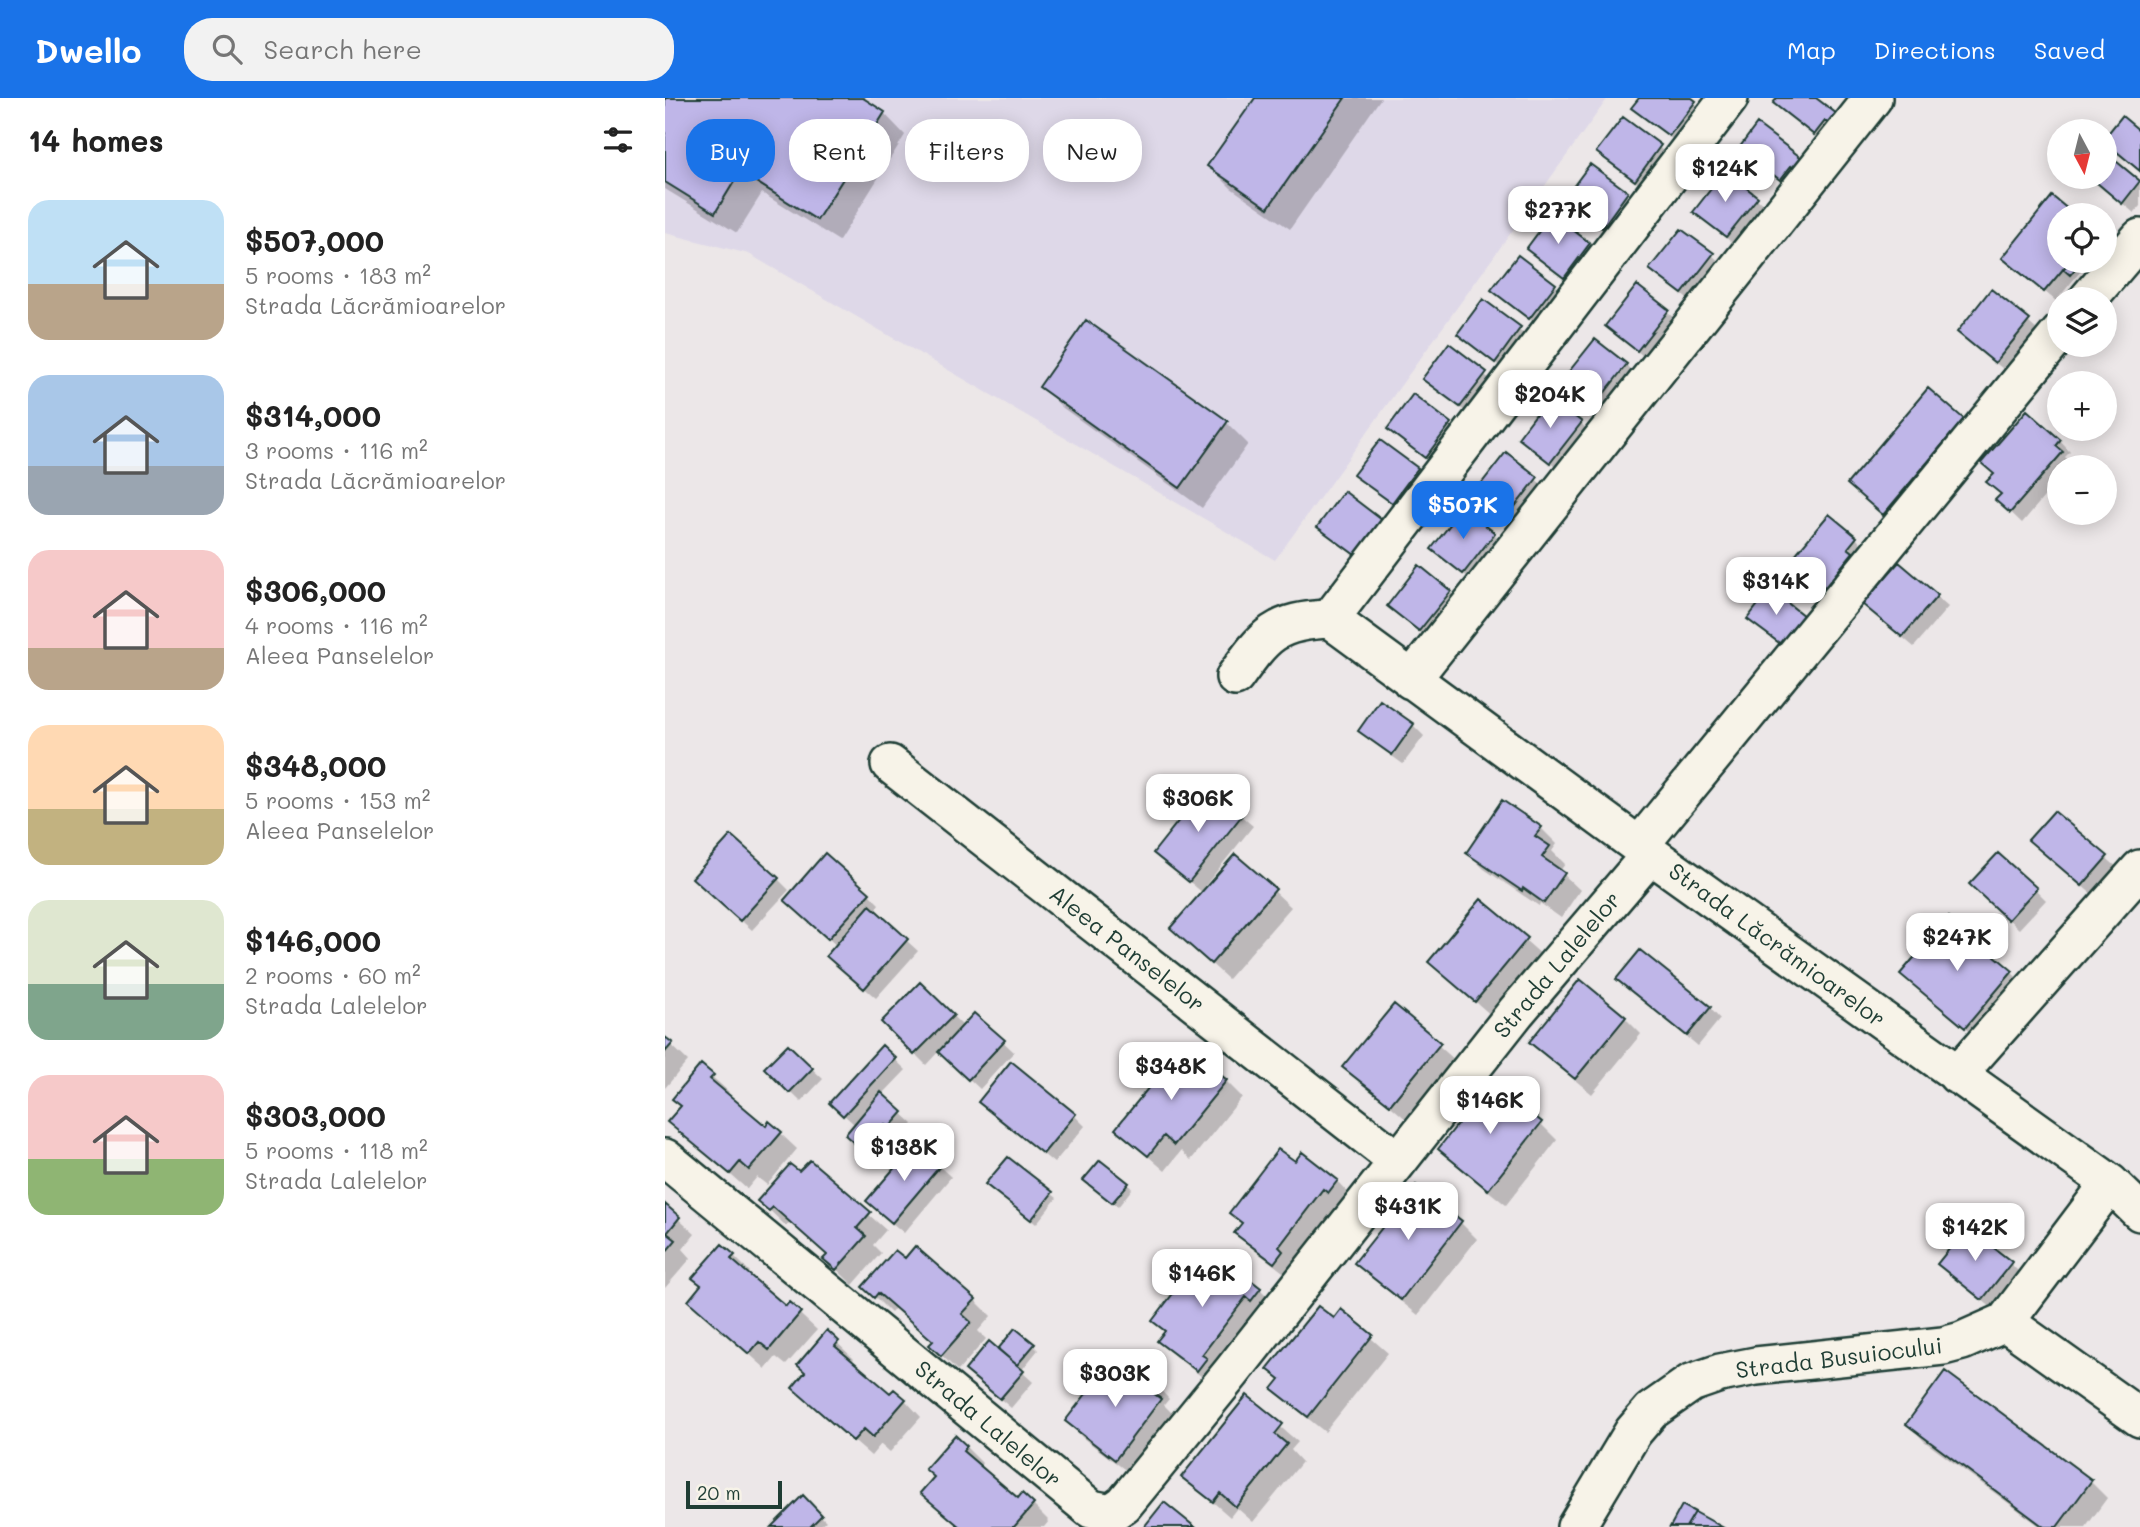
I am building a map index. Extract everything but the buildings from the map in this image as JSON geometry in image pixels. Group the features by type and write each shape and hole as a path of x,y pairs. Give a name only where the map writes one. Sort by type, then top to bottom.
{"street":[{"path":"1235,677 1260,642 1279,627 1307,620 1330,619 1730,98"},
{"path":"1412,680 1873,98"},
{"path":"2098,287 2140,237"},
{"name":"Strada Lalelelor","path":"665,1158 1091,1509 1111,1513 1124,1504 1231,1373 1397,1160 2047,349"},
{"name":"Strada Lăcrămioarelor","path":"1330,619 1645,850 2110,1184 2140,1212"},
{"name":"Aleea Panselelor","path":"890,764 1397,1160"},
{"path":"1957,1075 2140,869"},
{"path":"2110,1184 2005,1322 2140,1418"},
{"name":"Strada Busuiocului","path":"1576,1527 1633,1432 1651,1411 1691,1383 1720,1373 1756,1366 1944,1346 2005,1322"}],"shaded area":[{"path":"665,98 1608,98 1275,560 749,254 665,233"}]}
